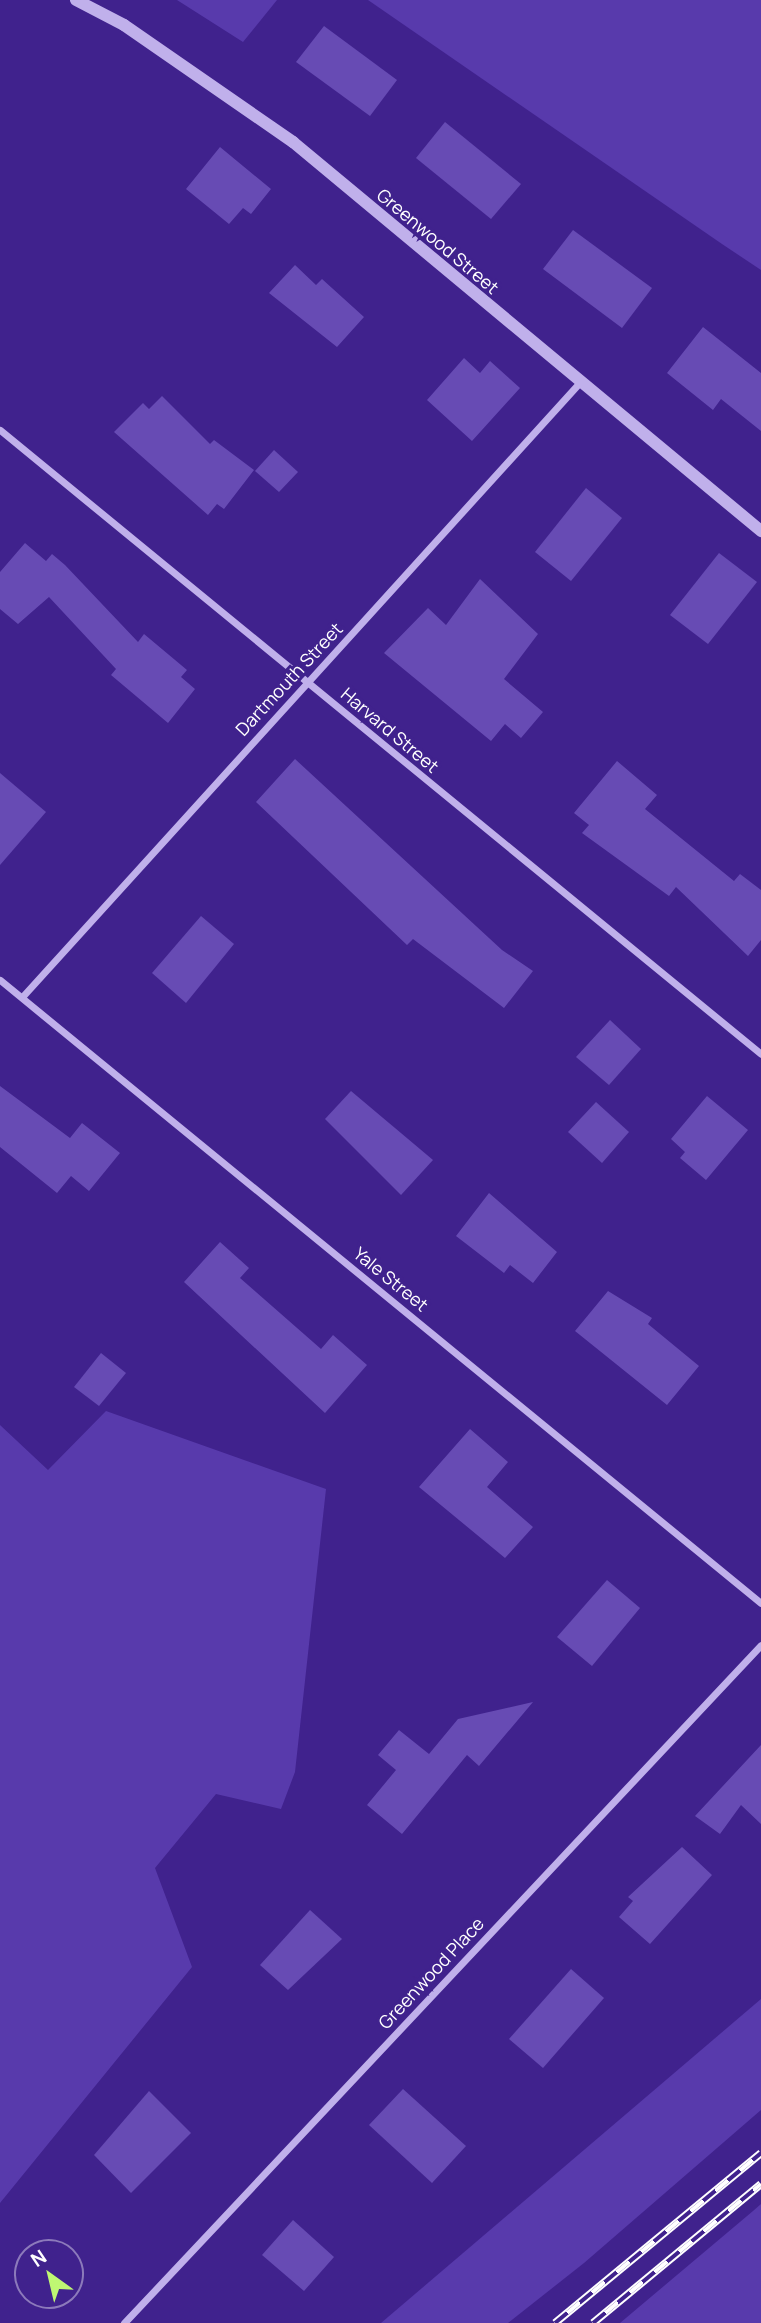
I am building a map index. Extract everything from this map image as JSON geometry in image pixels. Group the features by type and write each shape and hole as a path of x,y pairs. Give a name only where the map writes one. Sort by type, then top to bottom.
{"street":[{"name":"Greenwood Street","path":"76,0 264,120 761,531"},
{"name":"Dartmouth Street","path":"22,997 579,382"},
{"name":"Harvard Street","path":"0,430 761,1054"},
{"name":"Yale Street","path":"0,980 761,1603"},
{"name":"Greenwood Place","path":"124,2323 761,1645"}],"shaded area":[{"path":"177,0 277,0 243,42"},
{"path":"368,0 761,0 761,270 722,244"},
{"path":"106,1411 326,1489 295,1772 281,1809 216,1794 155,1868 192,1967 0,2203 0,1425 48,1470"},
{"path":"761,1999 761,2110 584,2263 508,2323 381,2323"},
{"path":"761,2204 761,2323 620,2323 753,2211"}],"building":[{"path":"324,26 397,80 370,116 296,62"},
{"path":"445,122 521,184 491,219 416,158"},
{"path":"220,147 271,189 251,214 243,208 229,224 186,189"},
{"path":"573,230 652,288 622,328 543,269"},
{"path":"295,265 316,285 322,279 364,317 337,347 269,293"},
{"path":"703,327 761,373 761,431 721,399 713,410 667,373"},
{"path":"464,358 480,373 490,361 520,388 472,441 427,400"},
{"path":"162,396 210,444 214,440 254,470 224,509 217,504 208,515 114,432 143,403 149,409"},
{"path":"274,450 298,472 279,492 255,471"},
{"path":"586,488 622,518 571,581 535,552"},
{"path":"25,543 46,561 52,554 65,565 138,642 144,634 187,670 181,677 195,689 168,723 111,675 116,669 49,597 18,624 0,609 0,572"},
{"path":"719,553 757,582 708,644 670,615"},
{"path":"480,579 538,634 504,679 543,712 521,738 505,724 491,741 384,653 428,608 446,625"},
{"path":"295,759 502,950 533,971 504,1008 413,939 407,945 256,802"},
{"path":"617,761 657,795 645,809 734,881 740,874 761,890 761,940 748,956 676,887 669,896 582,833 589,825 574,813"},
{"path":"0,773 46,812 0,865"},
{"path":"201,916 234,944 186,1003 152,973"},
{"path":"610,1020 641,1049 609,1085 576,1057"},
{"path":"0,1086 70,1138 82,1123 120,1153 89,1191 71,1176 57,1193 0,1147"},
{"path":"351,1091 433,1160 401,1195 325,1119"},
{"path":"707,1096 748,1130 706,1180 680,1158 685,1152 671,1139"},
{"path":"596,1102 629,1132 602,1163 568,1132"},
{"path":"489,1193 557,1252 533,1283 510,1265 504,1273 456,1236"},
{"path":"220,1242 249,1268 240,1278 321,1349 333,1335 367,1365 325,1413 184,1282"},
{"path":"608,1291 652,1318 648,1324 699,1366 667,1405 575,1331"},
{"path":"101,1353 126,1373 99,1406 74,1387"},
{"path":"470,1429 508,1462 487,1487 533,1527 505,1558 419,1487"},
{"path":"607,1580 640,1608 592,1666 557,1637"},
{"path":"533,1702 479,1766 467,1755 402,1834 367,1805 396,1770 378,1755 399,1730 429,1754 458,1719"},
{"path":"761,1745 761,1824 741,1805 720,1834 695,1816"},
{"path":"682,1847 712,1875 650,1944 619,1917 633,1901 628,1897"},
{"path":"310,1910 342,1939 288,1990 260,1965"},
{"path":"571,1969 604,1998 543,2068 509,2039"},
{"path":"403,2089 466,2146 432,2183 369,2125"},
{"path":"149,2091 191,2133 131,2193 94,2155"},
{"path":"293,2220 334,2257 304,2291 262,2255"}],"railway":[{"path":"555,2323 761,2153"},
{"path":"593,2323 761,2184"}]}
